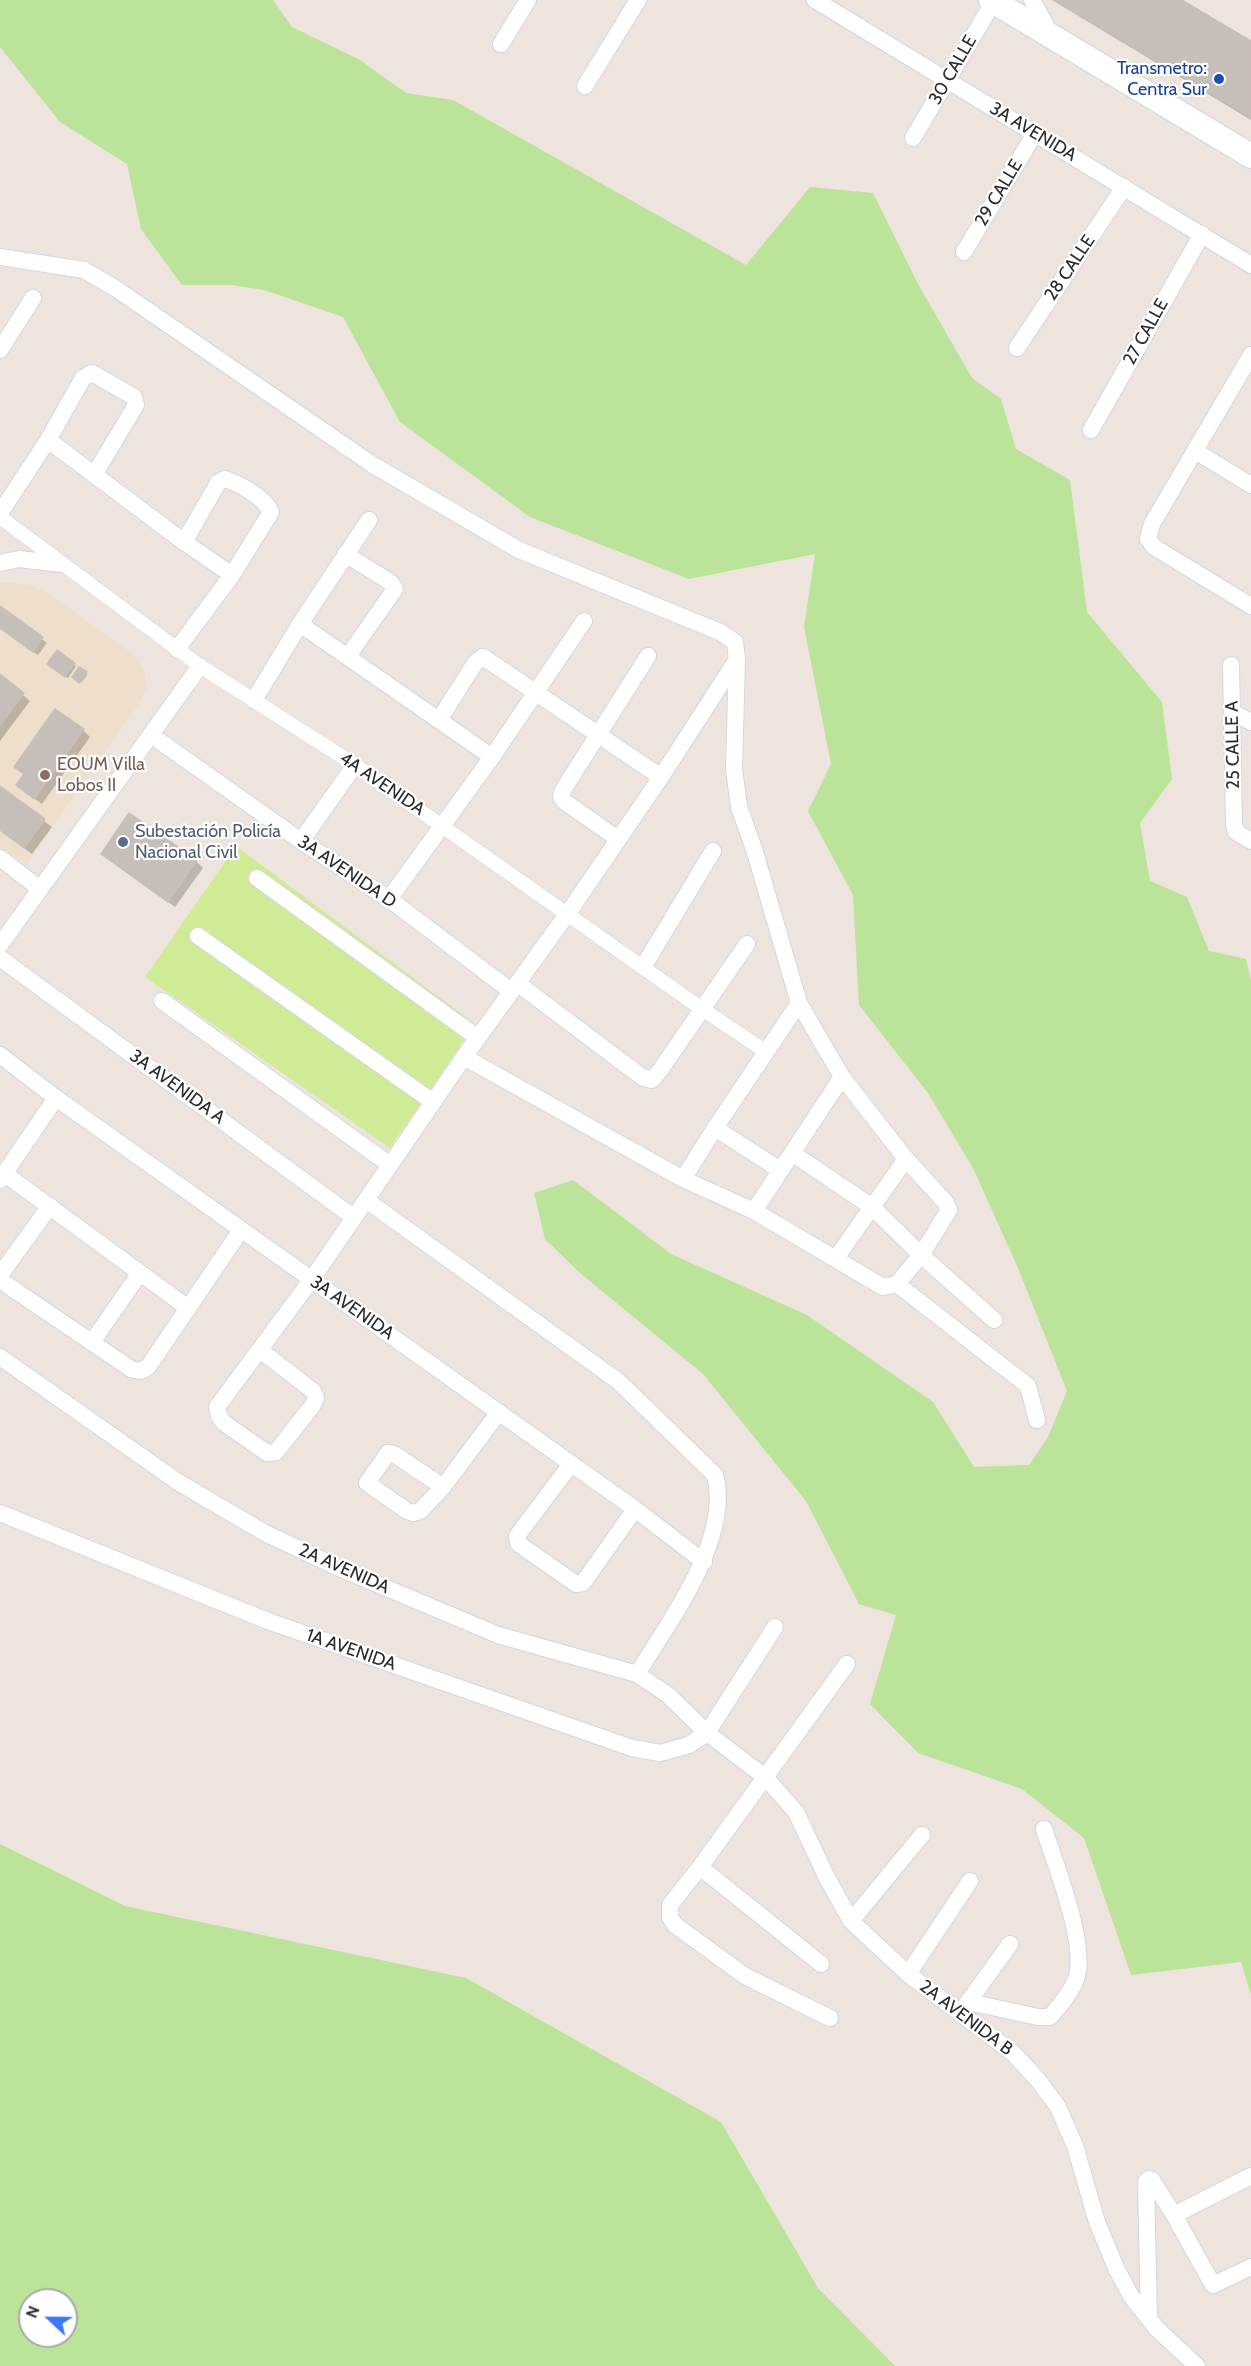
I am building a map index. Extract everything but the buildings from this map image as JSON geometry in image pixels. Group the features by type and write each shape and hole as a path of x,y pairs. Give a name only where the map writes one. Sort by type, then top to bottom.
{"main road":[{"path":"993,1 1251,156"}],"street":[{"path":"501,44 528,0"},
{"path":"585,86 638,0"},
{"name":"3A AVENIDA","path":"815,0 1251,265"},
{"path":"1032,0 1052,36"},
{"name":"30 CALLE","path":"913,138 993,1"},
{"name":"29 CALLE","path":"964,252 1035,133"},
{"name":"28 CALLE","path":"1017,348 1124,187"},
{"name":"27 CALLE","path":"1091,430 1202,234"},
{"path":"0,256 84,270 115,288 373,465 519,550 720,632 735,642 737,660 734,769 739,807 754,849 799,1003 842,1077 906,1159 946,1203 949,1210 921,1255 897,1284 883,1287 754,1211 683,1179 464,1058"},
{"path":"0,350 33,298"},
{"path":"1248,366 1152,524 1148,539 1154,547 1251,606"},
{"path":"0,513 48,440 83,378 92,373 134,397 136,405 94,475"},
{"path":"48,440 232,575"},
{"path":"1195,451 1251,485"},
{"path":"177,650 232,575 271,512 267,505 225,479 218,483 184,542"},
{"name":"4A AVENIDA","path":"0,517 177,650 355,765 765,1051"},
{"path":"254,700 300,624 369,520"},
{"path":"345,554 390,582 395,589 348,656"},
{"path":"0,563 19,559 62,564"},
{"path":"389,899 492,757 584,621"},
{"path":"300,624 492,757"},
{"path":"618,839 565,802 561,796 648,656"},
{"path":"439,720 475,663 483,657 661,777"},
{"path":"260,1350 313,1390 316,1397 313,1405 276,1452 267,1453 224,1423 217,1407 312,1280 353,1217 661,777 737,660"},
{"name":"25 CALLE A","path":"1231,665 1234,825 1236,832 1251,841"},
{"path":"0,945 200,666"},
{"path":"1232,712 1251,722"},
{"name":"3A AVENIDA D","path":"151,735 642,1077 652,1080 702,1009"},
{"path":"301,841 355,765"},
{"path":"643,967 713,850"},
{"path":"0,858 40,889"},
{"path":"257,878 478,1038"},
{"path":"198,936 433,1102"},
{"path":"702,1009 747,944"},
{"name":"3A AVENIDA A","path":"0,958 353,1217"},
{"path":"162,1001 390,1165"},
{"path":"683,1179 765,1051 799,1003"},
{"name":"3A AVENIDA","path":"0,1055 56,1098 635,1509 704,1562"},
{"path":"754,1211 842,1077"},
{"path":"56,1098 2,1177 50,1206 188,1308"},
{"path":"715,1128 780,1170"},
{"path":"792,1153 872,1207 921,1255 994,1320"},
{"path":"836,1258 906,1159"},
{"path":"366,1200 618,1381 715,1475 719,1488 719,1502 704,1562 637,1674"},
{"path":"0,1275 50,1206"},
{"path":"0,1280 131,1369 140,1371 148,1367 241,1230"},
{"path":"92,1342 140,1273"},
{"path":"897,1284 1028,1386 1037,1420"},
{"name":"2A AVENIDA","path":"0,1357 178,1482 265,1533 339,1568 498,1635 637,1674 668,1695 707,1733"},
{"path":"443,1487 499,1412"},
{"path":"571,1464 517,1536 518,1543 523,1548 576,1584 583,1582 635,1509"},
{"name":"1A AVENIDA","path":"0,1513 268,1621 632,1748 660,1753 689,1745 707,1733"},
{"path":"707,1733 775,1627"},
{"path":"830,2018 745,1976 675,1924 670,1917 670,1905 847,1664"},
{"name":"2A AVENIDA B","path":"707,1733 765,1777 796,1812 826,1876 851,1921 908,1974 964,2008 1013,2053 1058,2107 1075,2146 1097,2222 1117,2270 1131,2296 1157,2329 1197,2366"},
{"path":"1010,1944 964,2008 1050,2018 1076,1979 1080,1963 1075,1928 1044,1829"},
{"path":"851,1921 922,1835"},
{"path":"700,1867 821,1964"},
{"path":"908,1974 970,1881"},
{"path":"1174,2215 1251,2176"},
{"path":"1149,2318 1146,2182 1149,2179 1152,2180 1174,2215 1213,2285 1251,2267"}],"shaded area":[{"name":"EOUM Villa Lobos II","path":"11,582 48,593 137,657 145,672 147,687 139,704 26,865 0,846 0,583"}],"green space":[{"path":"0,0 273,0 292,27 360,60 406,93 453,100 746,265 810,187 873,193 918,284 972,378 1001,399 1016,449 1070,480 1087,612 1162,702 1172,779 1140,823 1150,881 1187,897 1209,951 1246,959 1251,981 1251,1995 1241,1962 1131,1975 1084,1838 1022,1789 918,1753 870,1704 896,1615 859,1604 806,1501 703,1374 580,1273 545,1239 534,1193 573,1180 671,1254 807,1315 933,1402 974,1467 1029,1465 1048,1437 1067,1391 1018,1268 973,1168 928,1093 859,1005 853,895 808,811 831,764 804,627 815,554 689,579 530,517 400,422 343,317 264,290 232,285 182,285 141,229 127,164 60,122 0,47"},
{"path":"236,846 475,1024 390,1148 145,977"},
{"path":"0,1844 125,1906 466,1978 721,2122 818,2288 895,2366 0,2366"}],"place":[{"name":"Transmetro: Centra Sur","path":"1219,79"},
{"name":"EOUM Villa Lobos II","path":"45,775"},
{"name":"Subestación Policía Nacional Civil","path":"123,842"}]}
